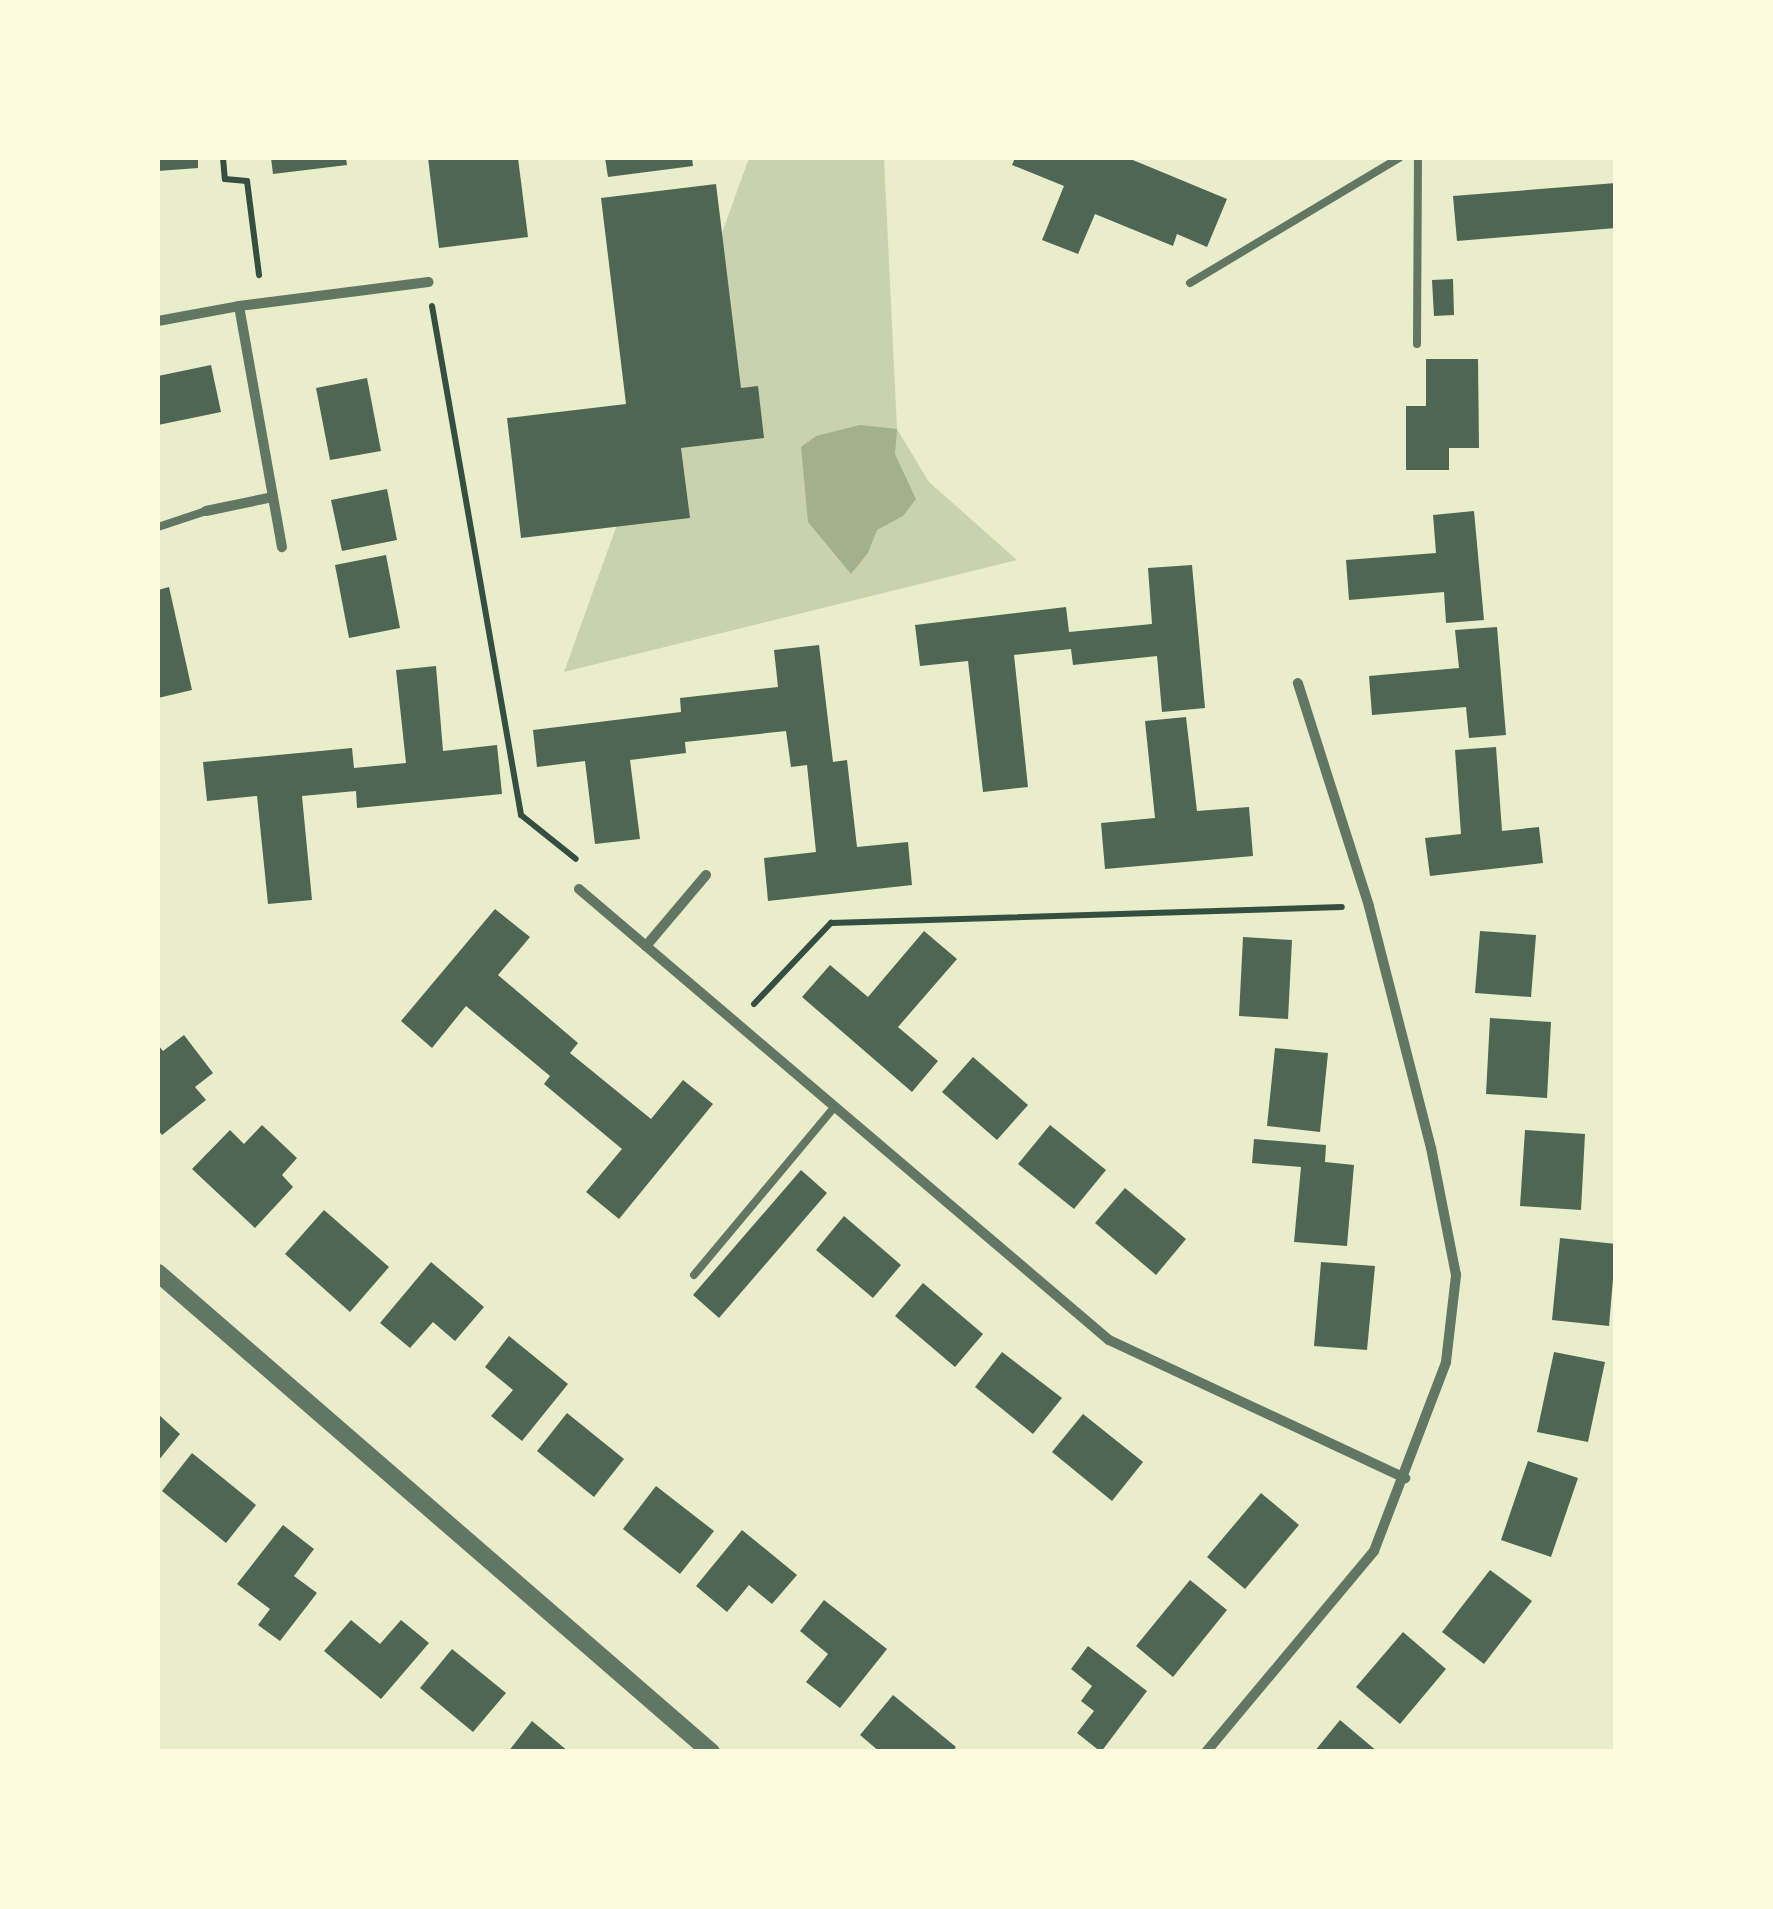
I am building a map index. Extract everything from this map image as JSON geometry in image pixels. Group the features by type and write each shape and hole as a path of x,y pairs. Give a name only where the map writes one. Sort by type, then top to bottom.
{"street":[{"path":"158,321 263,302 428,282"},
{"path":"239,306 282,548"},
{"path":"206,511 273,497"},
{"path":"1206,1752 1374,1551 1446,1362 1456,1275 1431,1148 1369,906 1298,683"},
{"path":"646,946 706,874"},
{"path":"579,889 1109,1340 1404,1478"},
{"path":"158,1273 708,1750"}],"lane":[{"path":"1190,283 1399,158"},
{"path":"1417,344 1418,158"},
{"path":"158,527 206,511"},
{"path":"694,1275 833,1109"}],"path":[{"path":"223,158 225,179 247,181 263,302"},
{"path":"428,282 521,815 587,868 579,889"},
{"path":"736,1023 831,923 1369,906"}],"shaded area":[{"path":"749,158 884,158 897,429 929,482 1017,560 564,672"},
{"path":"860,425 897,429 895,454 916,499 903,516 877,530 868,553 851,574 808,522 801,447 816,436"}],"building":[{"path":"158,158 198,158 198,168 158,171"},
{"path":"271,158 346,158 347,165 273,174"},
{"path":"428,158 518,158 528,237 439,248"},
{"path":"605,158 692,158 693,166 608,177"},
{"path":"1015,158 1128,158 1227,199 1207,247 1177,234 1173,246 1095,214 1078,254 1042,240 1064,186 1012,165"},
{"path":"1616,183 1616,228 1457,241 1453,196"},
{"path":"716,184 741,388 758,386 764,438 681,448 690,518 521,538 507,418 626,404 601,198"},
{"path":"1453,279 1454,315 1434,316 1432,280"},
{"path":"1426,359 1478,359 1479,448 1449,448 1449,470 1406,470 1406,406 1426,406"},
{"path":"211,365 221,412 158,425 158,376"},
{"path":"367,378 381,451 330,460 316,388"},
{"path":"387,489 397,540 342,551 331,500"},
{"path":"1474,511 1484,620 1446,623 1444,592 1349,600 1346,560 1436,553 1433,515"},
{"path":"386,555 400,628 349,638 335,565"},
{"path":"1192,565 1205,708 1162,712 1157,656 1073,665 1071,649 1014,655 1028,787 983,792 968,661 920,666 915,625 1066,607 1069,632 1152,624 1148,568"},
{"path":"169,587 192,690 158,698 158,590"},
{"path":"1497,627 1506,735 1469,738 1466,707 1372,715 1369,676 1459,668 1455,630"},
{"path":"819,645 833,762 847,760 857,847 908,842 912,885 768,901 764,858 816,852 807,765 791,767 786,731 685,742 686,753 630,760 640,839 595,844 585,761 537,767 533,730 681,712 680,698 778,687 774,650"},
{"path":"436,666 443,751 497,745 502,794 357,808 356,791 302,796 312,900 268,904 257,796 207,801 203,762 352,748 354,768 406,763 396,670"},
{"path":"1186,717 1197,811 1249,807 1253,856 1105,869 1101,823 1155,818 1145,721"},
{"path":"1496,747 1502,831 1539,827 1543,863 1430,876 1425,838 1461,834 1455,750"},
{"path":"495,909 530,937 498,975 578,1043 570,1053 651,1119 683,1080 713,1104 619,1219 586,1192 622,1149 544,1084 550,1076 466,1006 432,1048 401,1021"},
{"path":"924,931 957,959 898,1027 938,1061 912,1092 802,997 830,965 868,997"},
{"path":"1480,931 1536,935 1531,997 1475,993"},
{"path":"1243,937 1292,940 1288,1019 1239,1016"},
{"path":"1490,1018 1551,1022 1547,1098 1486,1094"},
{"path":"184,1035 213,1073 195,1087 206,1100 162,1135 158,1130 158,1045 163,1051"},
{"path":"1275,1048 1328,1053 1320,1132 1267,1126"},
{"path":"973,1057 1028,1105 997,1140 942,1092"},
{"path":"262,1125 297,1158 282,1175 293,1187 255,1228 192,1169 230,1130 244,1144"},
{"path":"1050,1125 1106,1170 1074,1209 1018,1164"},
{"path":"1525,1130 1585,1134 1581,1210 1520,1206"},
{"path":"1254,1139 1326,1145 1325,1162 1354,1165 1347,1246 1294,1242 1301,1167 1252,1163"},
{"path":"801,1170 827,1193 719,1318 693,1295"},
{"path":"1125,1188 1186,1239 1156,1275 1095,1223"},
{"path":"324,1210 389,1267 350,1312 285,1254"},
{"path":"844,1216 901,1265 873,1298 816,1250"},
{"path":"1560,1238 1616,1244 1609,1326 1552,1320"},
{"path":"431,1262 484,1307 455,1341 433,1322 410,1348 380,1323"},
{"path":"1321,1262 1375,1266 1367,1350 1314,1346"},
{"path":"923,1283 983,1334 955,1367 895,1316"},
{"path":"509,1336 568,1384 522,1441 491,1416 513,1390 485,1367"},
{"path":"1002,1352 1062,1398 1033,1434 975,1387"},
{"path":"1554,1352 1605,1362 1588,1442 1537,1432"},
{"path":"567,1413 624,1459 594,1497 537,1451"},
{"path":"158,1414 180,1434 158,1461"},
{"path":"1083,1414 1143,1462 1112,1501 1052,1452"},
{"path":"192,1453 256,1505 226,1543 162,1491"},
{"path":"1528,1461 1578,1478 1551,1557 1501,1540"},
{"path":"656,1486 714,1531 680,1574 623,1529"},
{"path":"1261,1493 1299,1525 1245,1589 1207,1557"},
{"path":"283,1525 314,1549 294,1576 317,1593 280,1641 258,1625 270,1609 237,1584"},
{"path":"742,1530 797,1575 772,1604 749,1585 727,1612 696,1586"},
{"path":"1490,1570 1532,1601 1484,1664 1442,1632"},
{"path":"1190,1580 1227,1610 1173,1677 1136,1646"},
{"path":"824,1600 887,1649 840,1708 806,1682 828,1654 800,1631"},
{"path":"351,1620 380,1644 401,1620 429,1643 381,1699 324,1651"},
{"path":"1403,1632 1446,1669 1400,1724 1356,1687"},
{"path":"1088,1646 1147,1691 1101,1752 1077,1733 1094,1711 1081,1701 1092,1686 1071,1669"},
{"path":"452,1649 506,1693 473,1732 420,1688"},
{"path":"893,1695 956,1747 952,1752 880,1752 860,1735"},
{"path":"1340,1720 1378,1752 1314,1752"},
{"path":"532,1721 569,1752 508,1752"}]}
